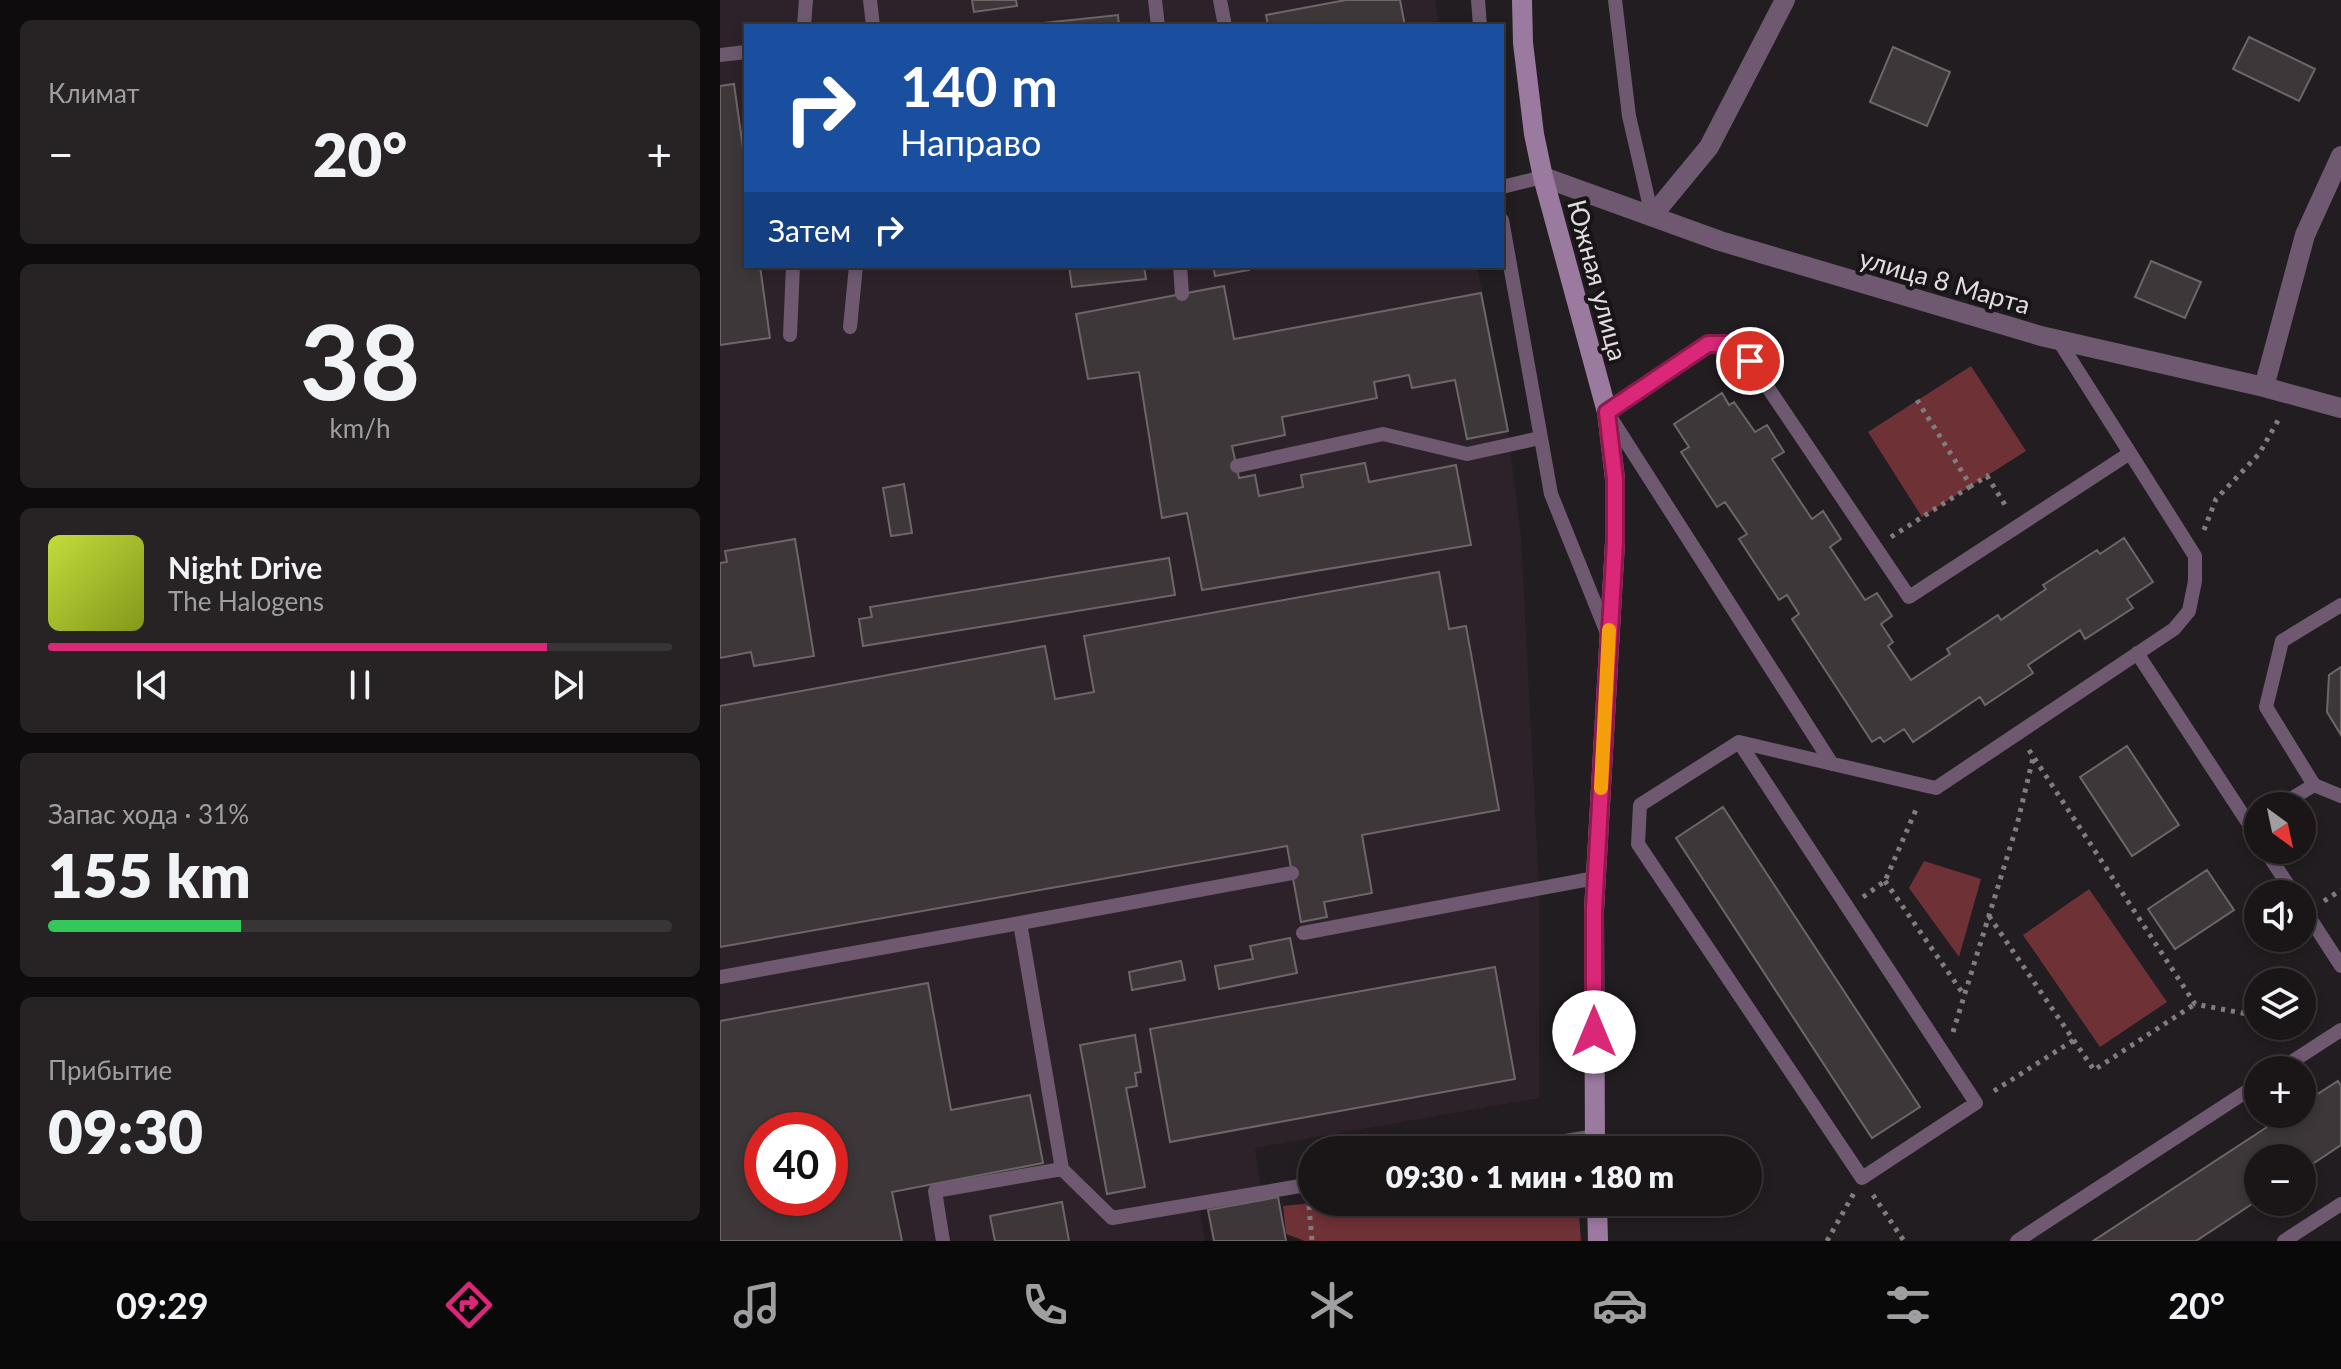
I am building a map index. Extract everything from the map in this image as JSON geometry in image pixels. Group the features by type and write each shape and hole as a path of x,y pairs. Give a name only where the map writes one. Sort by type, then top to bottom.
{"street":[{"name":"Южная улица","path":"1522,0 1523,43 1534,134 1607,412 1615,479 1595,878 1595,1136"},
{"path":"1652,216 1709,147 1785,0"},
{"path":"2264,387 2305,235 2341,156"},
{"name":"улица 8 Марта","path":"1543,177 1720,241 2059,341 2264,387 2341,408"},
{"path":"1597,1216 1598,1241"}],"lane":[{"path":"804,24 806,0"},
{"path":"870,0 873,24"},
{"path":"1155,0 1158,24"},
{"path":"1220,0 1225,24"},
{"path":"1478,0 1480,24"},
{"path":"1615,0 1629,116 1652,216"},
{"path":"720,55 744,52"},
{"path":"1504,187 1543,177"},
{"path":"1504,231 1551,494 1609,637"},
{"path":"790,335 793,268"},
{"path":"850,327 856,268"},
{"path":"1180,268 1182,294"},
{"path":"1739,742 1976,1103 1862,1178 1638,844 1640,805 1739,742 1936,788 2174,629 2189,611 2195,581 2195,556 2059,341"},
{"path":"1832,764 1607,412 1708,344 1728,344 1750,361 1909,597 2130,453"},
{"path":"1237,466 1383,434 1467,454 1540,438"},
{"path":"2341,605 2282,641 2266,707 2314,785 2341,796"},
{"path":"2137,653 2244,809"},
{"path":"2302,792 2314,785"},
{"path":"720,977 1292,873"},
{"path":"1303,933 1595,878"},
{"path":"1020,923 1062,1169 1112,1218 1298,1187"},
{"path":"2316,928 2341,966"},
{"path":"2301,1056 2341,1030"},
{"path":"2017,1241 2244,1093"},
{"path":"943,1241 935,1191 1062,1169"},
{"path":"2284,1241 2308,1234 2341,1204"}],"path":[{"path":"2195,556 2216,499 2259,454 2292,395"},
{"path":"1917,400 1971,486"},
{"path":"1875,547 1987,476 2019,525"},
{"path":"2018,734 2195,1004"},
{"path":"1946,1057 2017,825 2033,757"},
{"path":"1848,907 1885,881 1927,786"},
{"path":"1885,881 1964,996"},
{"path":"1989,915 2094,1070 2195,1004 2244,1013"},
{"path":"1976,1103 2074,1040"},
{"path":"1827,1241 1862,1178 1904,1241"},
{"path":"1311,1216 1312,1241"}],"shaded area":[{"path":"720,0 1435,0 1439,24 744,24 744,268 1477,268 1508,431 1521,537 1539,888 1539,1098 1323,1136 1298,1136 1298,1140 1255,1148 1262,1200 1200,1211 1205,1241 720,1241"},
{"path":"1971,366 2026,451 1922,517 1868,432"},
{"path":"1924,861 1981,879 1959,957 1909,888"},
{"path":"2089,889 2167,1002 2100,1047 2023,935"},
{"path":"1298,1204 1298,1216 1579,1216 1581,1241 1305,1241 1286,1234 1283,1206"}],"building":[{"path":"972,0 1016,0 1017,6 974,12"},
{"path":"1346,0 1400,0 1405,24 1268,24 1266,15"},
{"path":"1118,15 1119,24 1044,24"},
{"path":"2249,37 2315,69 2299,101 2233,69"},
{"path":"1893,47 1950,72 1927,126 1870,102"},
{"path":"734,84 744,155 744,268 760,268 770,338 720,345 720,86"},
{"path":"2151,261 2201,282 2185,318 2135,297"},
{"path":"1069,268 1144,268 1146,279 1072,287"},
{"path":"1213,268 1249,270 1215,276"},
{"path":"1224,286 1234,339 1481,293 1508,431 1467,439 1455,380 1412,388 1409,375 1374,382 1377,398 1282,417 1285,435 1232,446 1239,478 1255,475 1259,496 1303,487 1301,475 1365,463 1369,482 1456,465 1471,545 1202,590 1187,513 1162,518 1139,372 1088,379 1076,314"},
{"path":"1722,393 1729,405 1734,402 1755,432 1767,425 1784,452 1772,459 1812,519 1823,511 1841,539 1830,547 1865,600 1877,593 1892,616 1881,624 1893,642 1888,646 1911,680 1950,654 1947,649 1998,615 2001,620 2046,589 2043,585 2097,550 2100,554 2124,538 2153,582 2127,599 2133,608 2085,639 2080,630 2028,665 2033,673 1985,705 1980,697 1913,742 1904,729 1884,742 1880,737 1872,742 1792,619 1799,614 1787,595 1779,600 1739,539 1747,534 1725,502 1717,507 1681,452 1689,447 1674,424"},
{"path":"904,484 912,533 891,536 883,488"},
{"path":"795,539 814,656 754,666 751,652 720,658 720,563 727,562 725,551"},
{"path":"1169,558 1175,595 863,646 859,619 872,617 870,607"},
{"path":"1439,572 1449,629 1466,626 1499,810 1362,835 1372,893 1324,902 1327,917 1301,922 1287,846 720,947 720,706 1045,646 1055,699 1094,692 1084,636"},
{"path":"2341,667 2341,735 2327,712 2329,675"},
{"path":"2127,746 2179,825 2132,856 2080,777"},
{"path":"1723,807 1920,1107 1872,1138 1676,838"},
{"path":"2207,870 2234,910 2175,949 2148,909"},
{"path":"1290,938 1297,973 1219,989 1215,966 1253,959 1250,946"},
{"path":"1181,961 1185,980 1132,990 1129,972"},
{"path":"1495,967 1515,1079 1170,1142 1150,1029"},
{"path":"928,983 951,1110 1030,1095 1043,1163 892,1192 902,1241 720,1241 720,1021"},
{"path":"1135,1035 1141,1072 1135,1073 1137,1086 1126,1088 1145,1187 1107,1194 1080,1045"},
{"path":"2338,1081 2341,1086 2341,1145 2316,1162 2316,1144 2244,1144 2244,1209 2196,1241 2093,1241 2266,1128 2316,1128 2316,1095"},
{"path":"1278,1197 1286,1241 1214,1241 1208,1210"},
{"path":"1062,1202 1069,1241 995,1241 990,1216"}],"slow traffic":[{"path":"1601,788 1609,630"}],"route":[{"path":"1594,1032 1594,910 1615,542 1615,479 1607,412 1708,344 1728,344 1750,361"}]}
